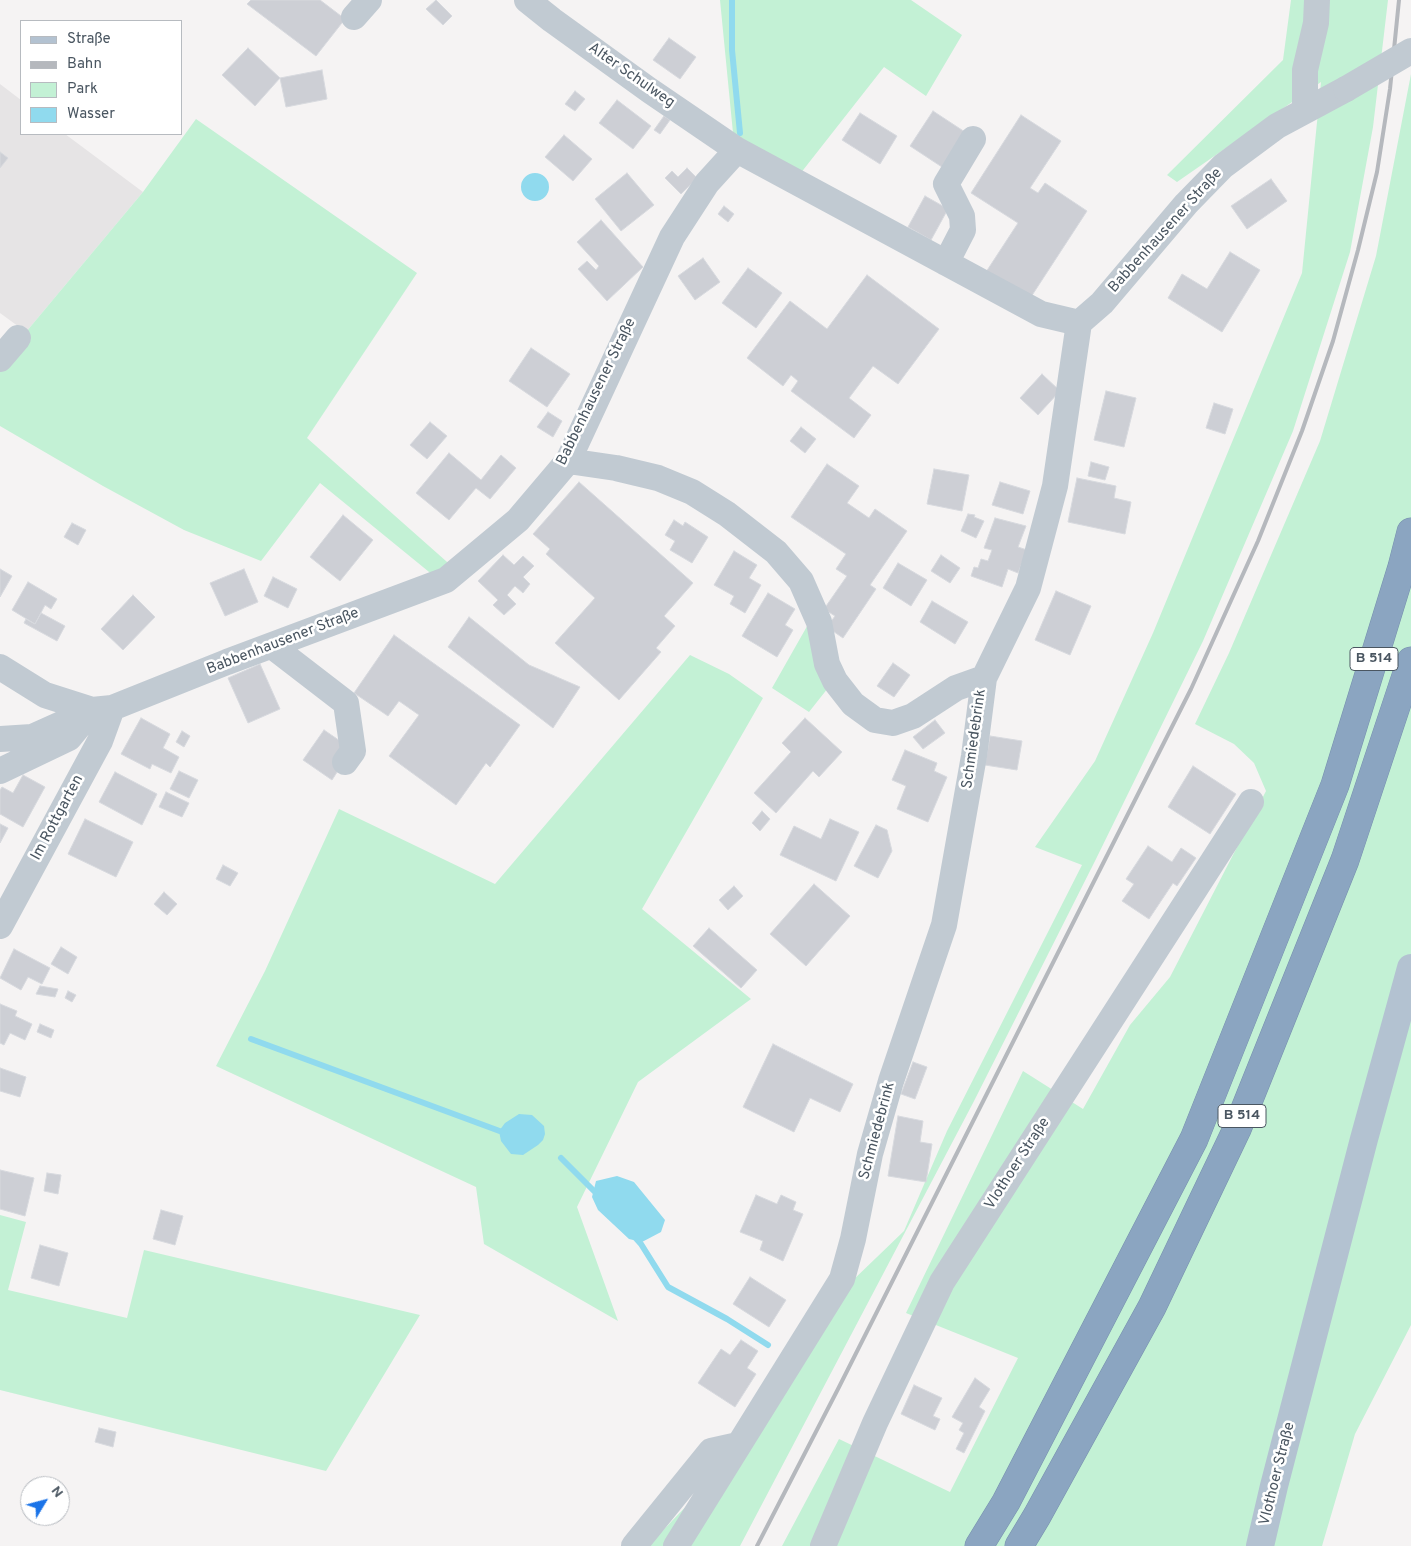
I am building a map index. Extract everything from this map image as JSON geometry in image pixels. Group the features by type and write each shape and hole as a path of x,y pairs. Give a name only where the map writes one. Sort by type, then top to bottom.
{"highway":[{"name":"B 514","path":"979,1546 1006,1502 1194,1139 1335,785 1411,532"},
{"name":"B 514","path":"1019,1546 1152,1307 1237,1128 1345,860 1411,661"}],"main road":[{"name":"Vlothoer Straße","path":"1260,1546 1362,1148 1411,968"}],"street":[{"name":"Alter Schulweg","path":"527,0 649,90 737,150"},
{"path":"1306,110 1305,70 1316,23 1317,0"},
{"name":"Babbenhausener Straße","path":"1079,323 1102,303 1186,204 1223,166 1277,126 1411,51"},
{"path":"946,263 963,230 962,216 946,184 973,138"},
{"path":"568,461 616,468 658,478 692,492 727,514 776,552 801,582 818,622 827,664 835,681 853,704 876,720 893,723 914,716 956,688 984,678 1031,579 1055,486 1079,323 1041,314 737,150"},
{"name":"Babbenhausener Straße","path":"0,739 32,737 446,580 518,520 568,461 672,236 707,183 737,150"},
{"path":"0,359 18,338"},
{"path":"272,646 346,703 353,751 344,762"},
{"path":"0,667 45,695 102,709"},
{"name":"Schmiedebrink","path":"676,1546 842,1279 853,1239 870,1154 892,1080 944,925 974,756 984,678"},
{"path":"0,771 69,738 102,709"},
{"name":"Im Rottgarten","path":"0,926 100,740 102,709"},
{"name":"Vlothoer Straße","path":"823,1546 875,1423 942,1282 1251,802"},
{"path":"634,1546 711,1451 738,1445"}],"shaded area":[{"path":"0,84 20,99 20,135 66,135 143,192 26,332 0,313"}],"green space":[{"path":"720,0 911,0 962,35 926,96 884,67 800,174 733,133"},
{"path":"1291,0 1388,0 1373,127 1350,252 1293,431 1203,641 1095,861 973,1103 740,1546 648,1546 739,1451 850,1283 904,1231 947,1131 1082,865 1035,847 1095,761 1153,633 1302,273 1321,82 1177,182 1167,175 1283,60"},
{"path":"1411,74 1411,1325 1355,1434 1322,1546 782,1546 839,1439 950,1492 1018,1358 906,1313 1023,1071 1083,1109 1130,1025 1170,977 1266,791 1254,763 1234,744 1195,724 1229,653 1320,441 1376,256"},
{"path":"196,119 417,273 307,438 455,569 434,576 320,483 261,561 184,530 103,486 0,426 0,367 26,332 143,192"},
{"path":"810,621 828,688 809,712 772,688"},
{"path":"690,655 729,674 763,698 642,909 751,999 638,1082 577,1207 618,1321 484,1244 476,1187 216,1066 265,971 339,809 495,884"},
{"path":"0,1215 26,1222 8,1290 127,1318 144,1250 420,1315 326,1471 0,1390"}],"water":[{"path":"535,173 545,177 549,187 545,197 535,201 525,197 521,187 525,177"},
{"path":"519,1114 532,1115 544,1126 545,1134 543,1140 538,1145 523,1155 511,1154 501,1141 499,1131 505,1123"},
{"path":"617,1176 634,1182 665,1220 661,1232 642,1242 629,1239 598,1210 592,1197 596,1181"}],"building":[{"path":"251,0 320,0 345,19 316,56 247,4"},
{"path":"436,0 452,16 443,25 426,9"},
{"path":"669,38 696,57 680,79 653,60"},
{"path":"248,48 280,78 255,106 222,75"},
{"path":"322,70 327,99 286,107 280,78"},
{"path":"575,91 585,99 575,111 565,104"},
{"path":"617,100 651,126 633,149 599,123"},
{"path":"933,111 968,134 945,169 910,146"},
{"path":"860,113 897,136 880,164 842,140"},
{"path":"1021,115 1061,141 1030,188 1038,193 1045,183 1087,211 1029,300 986,272 1018,223 971,193"},
{"path":"664,116 670,120 660,134 654,130"},
{"path":"564,135 592,159 573,181 545,157"},
{"path":"0,152 8,158 0,168"},
{"path":"687,168 697,178 681,194 665,178 672,171 678,177"},
{"path":"627,173 654,205 621,231 595,199"},
{"path":"1271,179 1287,201 1247,229 1231,206"},
{"path":"925,196 948,209 931,240 908,227"},
{"path":"724,206 734,214 728,222 718,214"},
{"path":"601,220 643,267 607,301 578,269 587,261 596,270 599,266 577,242"},
{"path":"1230,252 1260,270 1222,332 1168,298 1182,274 1207,289"},
{"path":"703,258 720,282 695,300 678,276"},
{"path":"748,268 782,293 756,328 722,303"},
{"path":"867,275 939,329 898,384 873,366 849,398 871,415 854,438 791,391 798,381 791,375 783,386 747,358 790,301 827,329"},
{"path":"531,348 570,374 547,407 509,381"},
{"path":"1042,374 1060,391 1038,415 1020,398"},
{"path":"1106,391 1136,398 1124,447 1094,440"},
{"path":"1214,403 1233,409 1225,434 1206,428"},
{"path":"548,412 562,421 553,437 537,427"},
{"path":"430,422 447,436 427,459 410,445"},
{"path":"801,427 816,439 805,453 790,441"},
{"path":"449,453 481,480 501,455 516,468 490,499 476,488 449,520 416,493"},
{"path":"1091,462 1109,467 1105,480 1088,476"},
{"path":"827,464 859,486 847,503 869,518 875,509 907,531 870,585 876,589 843,638 827,627 835,616 824,609 847,576 836,569 846,554 791,517"},
{"path":"934,469 969,475 962,511 927,504"},
{"path":"1077,478 1116,486 1114,498 1131,502 1125,534 1068,522"},
{"path":"579,482 693,583 664,616 675,626 656,648 661,652 619,700 555,643 595,598 546,554 550,549 533,534"},
{"path":"1000,482 1030,491 1023,514 992,505"},
{"path":"968,514 975,515 974,517 984,521 976,538 961,531"},
{"path":"343,515 373,540 340,581 310,557"},
{"path":"995,518 1026,526 1018,547 1027,550 1018,573 1008,569 1002,587 971,576 974,567 978,568 981,559 988,561 992,550 984,548"},
{"path":"674,520 683,526 685,522 708,537 692,563 670,550 675,541 665,535"},
{"path":"72,523 86,530 78,545 64,537"},
{"path":"734,551 757,565 749,578 761,585 745,613 730,604 734,596 714,585"},
{"path":"503,555 514,565 523,556 534,566 523,577 530,584 523,593 515,586 507,595 516,604 504,615 493,605 498,600 478,581"},
{"path":"941,555 960,568 950,583 931,571"},
{"path":"898,563 927,580 911,606 883,588"},
{"path":"0,569 12,576 0,597"},
{"path":"244,569 258,602 225,616 210,583"},
{"path":"273,577 297,589 288,608 264,596"},
{"path":"28,582 57,599 51,609 45,605 35,624 12,610"},
{"path":"1056,591 1091,606 1070,655 1035,640"},
{"path":"768,593 795,609 785,625 793,630 777,657 742,636"},
{"path":"133,595 155,617 123,650 101,629"},
{"path":"932,601 968,622 955,644 920,622"},
{"path":"41,613 65,626 57,641 24,623 26,619 35,624"},
{"path":"469,617 529,665 580,687 553,728 448,647"},
{"path":"394,635 520,725 490,767 486,763 456,805 389,756 419,715 399,701 388,716 354,693"},
{"path":"893,663 910,675 894,697 877,686"},
{"path":"260,664 280,709 248,723 228,678"},
{"path":"141,718 170,734 163,748 179,757 171,773 152,764 150,769 121,754"},
{"path":"805,718 842,752 819,777 813,771 776,813 754,793 791,752 782,743"},
{"path":"935,720 945,733 923,749 913,737"},
{"path":"324,730 346,745 341,766 332,780 303,760"},
{"path":"182,731 190,736 184,747 176,742"},
{"path":"990,736 1022,741 1017,770 985,765"},
{"path":"905,750 937,763 934,771 947,777 928,822 897,809 906,786 892,780"},
{"path":"1193,766 1236,794 1210,834 1168,807"},
{"path":"179,771 198,780 189,798 170,789"},
{"path":"115,772 157,794 142,825 99,802"},
{"path":"23,775 45,787 23,827 0,814 0,790 2,787 13,793"},
{"path":"166,792 189,803 182,817 159,807"},
{"path":"762,811 770,819 760,831 752,823"},
{"path":"85,819 133,842 116,877 68,854"},
{"path":"830,819 859,832 836,881 780,855 794,826 821,839"},
{"path":"0,824 8,828 0,843"},
{"path":"876,825 887,830 892,851 878,878 854,866"},
{"path":"1148,846 1172,862 1181,848 1196,858 1177,886 1173,883 1149,919 1122,901 1134,884 1126,879"},
{"path":"223,865 238,873 230,886 216,879"},
{"path":"814,884 850,916 806,966 770,934"},
{"path":"734,886 743,896 728,910 719,900"},
{"path":"164,892 177,904 167,915 154,904"},
{"path":"709,928 757,970 741,988 693,946"},
{"path":"61,947 77,957 68,974 51,964"},
{"path":"14,949 50,968 42,984 28,977 21,990 0,978"},
{"path":"40,986 58,989 55,997 36,994"},
{"path":"68,991 76,995 72,1002 65,998"},
{"path":"0,1004 17,1011 15,1016 32,1024 25,1040 10,1033 4,1045 0,1043"},
{"path":"40,1024 54,1030 51,1038 37,1032"},
{"path":"773,1044 853,1084 840,1112 810,1098 794,1132 743,1107"},
{"path":"913,1062 927,1067 915,1099 901,1094"},
{"path":"0,1068 26,1077 20,1097 0,1091"},
{"path":"898,1116 923,1121 920,1142 932,1144 926,1182 888,1176"},
{"path":"0,1170 34,1178 25,1216 0,1209"},
{"path":"47,1173 61,1175 58,1194 44,1191"},
{"path":"756,1195 777,1204 781,1195 796,1202 793,1210 803,1214 783,1261 760,1250 763,1241 740,1232"},
{"path":"161,1210 183,1216 175,1245 153,1239"},
{"path":"40,1245 68,1253 59,1286 31,1278"},
{"path":"750,1277 786,1300 769,1327 733,1304"},
{"path":"741,1340 758,1351 747,1368 756,1374 735,1407 698,1383 721,1349 730,1355"},
{"path":"975,1378 990,1389 979,1407 985,1411 964,1453 956,1449 964,1433 959,1430 963,1423 952,1417"},
{"path":"914,1385 942,1398 933,1416 940,1419 935,1430 901,1414"},
{"path":"99,1428 116,1432 113,1447 95,1442"}],"waterway":[{"path":"732,0 732,50 740,133"},
{"path":"251,1039 505,1133"},
{"path":"561,1158 599,1196"},
{"path":"633,1235 641,1244 668,1287 727,1319 768,1345"}],"railway":[{"path":"757,1546 1191,689 1258,541 1302,431 1333,341 1358,250 1377,172 1390,89 1399,0"}]}
